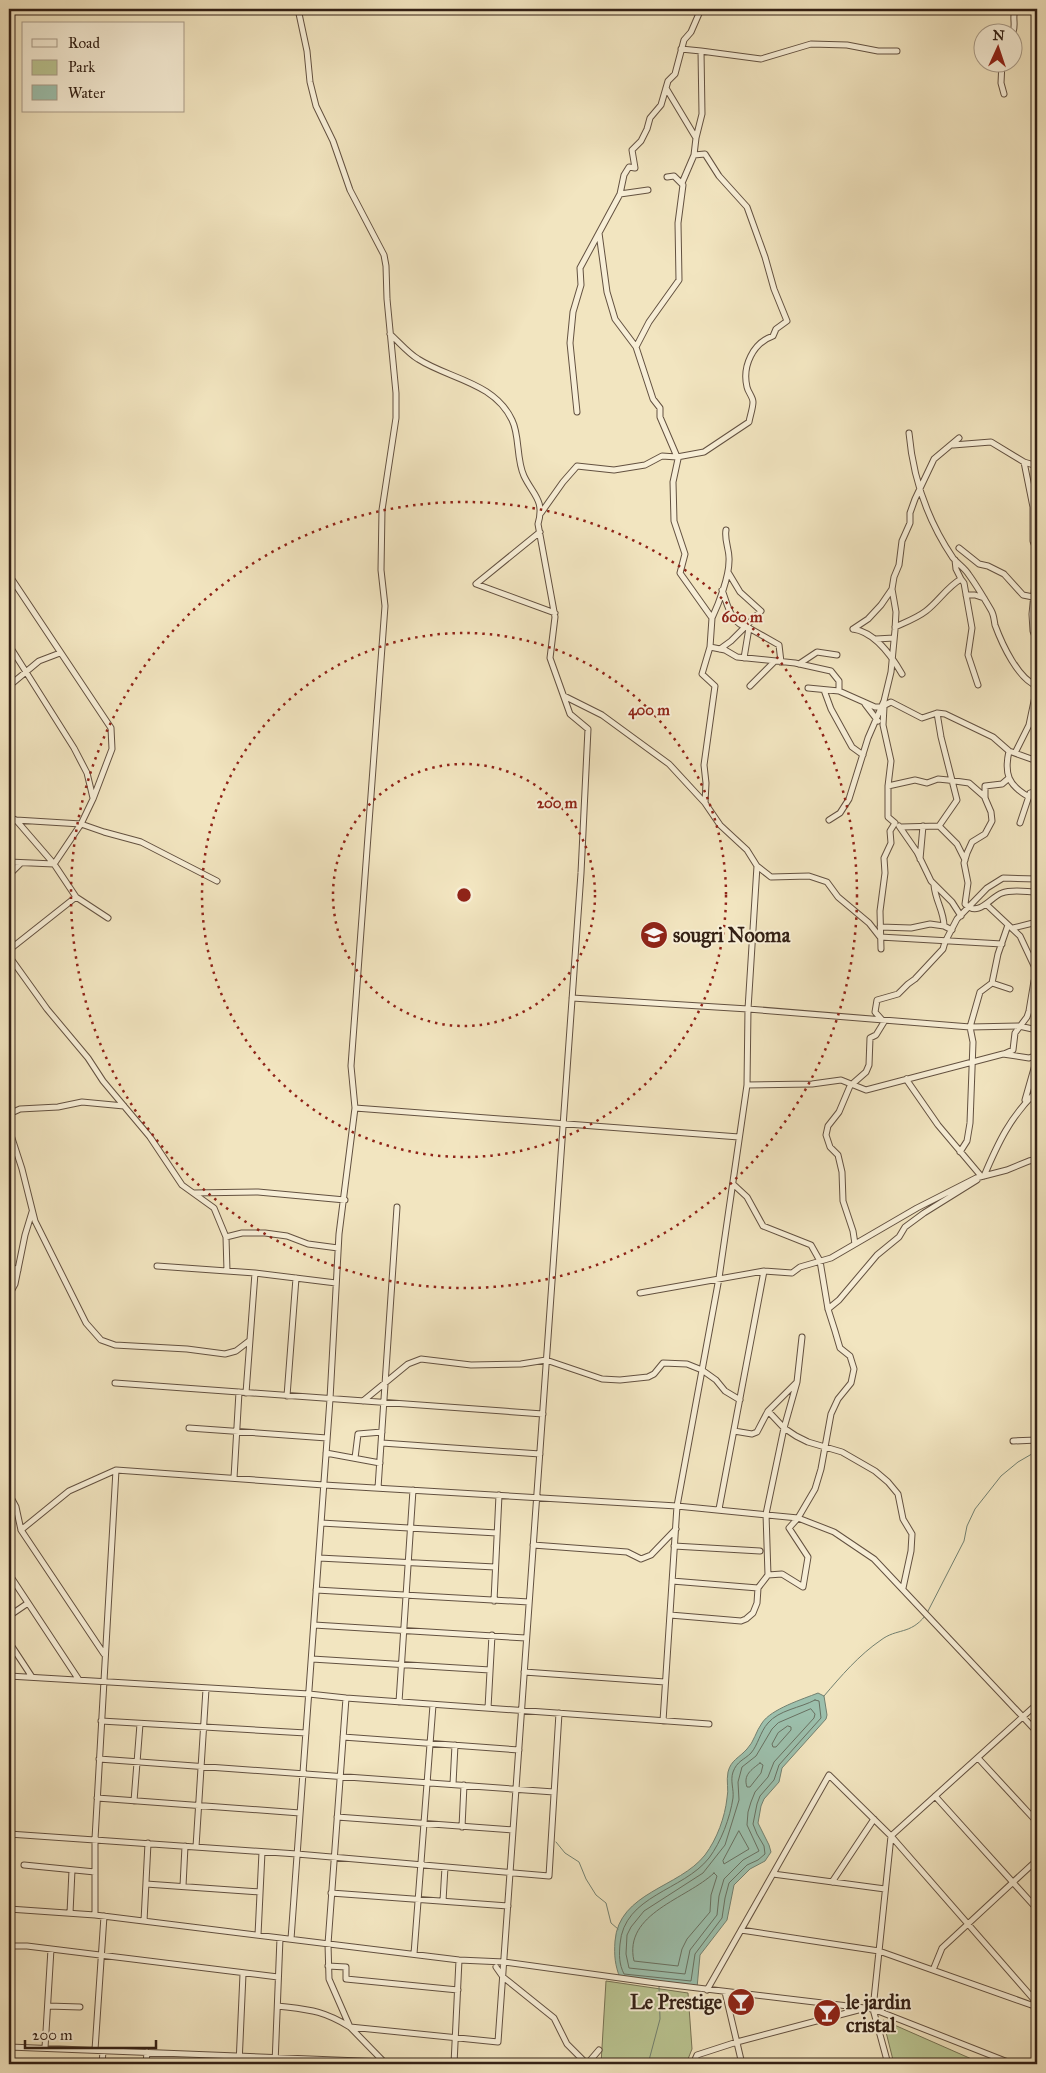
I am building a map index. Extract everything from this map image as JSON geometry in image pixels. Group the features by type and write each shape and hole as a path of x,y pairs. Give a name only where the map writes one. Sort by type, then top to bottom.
{"street":[{"path":"291,1939 330,1399 338,1248 354,1108 351,1066 385,606 381,570 382,510 396,418 395,373 384,255 350,190 333,141 316,106 310,82 307,50 298,9"},
{"path":"577,412 570,343 573,312 581,285 580,268 620,194 624,176 629,168 635,168 632,150 648,129 650,118 661,105 668,81 675,74 684,40 691,32 701,9"},
{"path":"1014,22 1013,13 1015,9"},
{"path":"681,49 761,59 811,44 847,45 878,51 898,51"},
{"path":"682,183 694,155 702,114 701,51"},
{"path":"1002,72 1001,83 1004,94"},
{"path":"666,88 696,138"},
{"path":"350,2027 498,2042 564,1122 581,873 588,729 570,714 550,658 555,614 538,524 541,513 577,466 614,470 645,465 662,456 677,457 704,452 749,422 753,402 747,387 746,368 751,354 766,338 774,336 776,329 788,322 774,289 747,207 720,176 706,154 694,155"},
{"path":"636,347 649,322 679,280 678,223 684,185 674,176 667,177"},
{"path":"620,194 648,190"},
{"path":"599,232 607,292 615,319 636,347 653,399 660,408 660,417 677,457 673,492 674,521 685,554 680,573 712,618"},
{"path":"390,334 418,359 442,371 476,384 500,404 512,420 523,475 538,496 541,513"},
{"path":"909,433 913,466 919,491 930,517 955,560 969,574 985,598 993,613 996,626 1010,658 1019,673 1037,686 1029,724 1015,753"},
{"path":"829,820 840,813 849,799 862,755 881,707 892,660 896,612 892,589 899,565 902,541 910,523 910,513 934,459 959,438"},
{"path":"952,445 991,442 1024,462 1037,466"},
{"path":"1024,462 1033,507 1033,541 1037,552"},
{"path":"705,803 706,783 704,765 715,686 702,674 710,647 712,618 728,572 729,552 726,544 726,530"},
{"path":"540,532 476,584 555,614"},
{"path":"959,548 979,564 1004,574 1023,595 1035,597"},
{"path":"955,560 956,569 964,582 972,628 968,655 978,685"},
{"path":"1037,562 1033,631 1037,642"},
{"path":"720,649 731,641 761,611 740,592 728,572"},
{"path":"9,575 111,728 112,749 93,799 81,824 54,864"},
{"path":"895,627 909,622 927,610 941,594 961,579"},
{"path":"722,589 732,616 746,627 776,642 779,645 781,662"},
{"path":"892,589 868,619 853,629 862,631 876,639 902,674"},
{"path":"966,595 985,598"},
{"path":"744,658 746,627"},
{"path":"876,639 894,638"},
{"path":"9,645 37,692 60,724 87,773 93,799"},
{"path":"710,647 720,649 737,657 799,664 834,672 839,681 839,691"},
{"path":"799,664 817,652 837,655"},
{"path":"9,686 39,661 60,653"},
{"path":"750,686 774,662 779,654"},
{"path":"808,688 839,691 875,707 881,707 891,702 922,718 937,713 945,714 993,737 1009,751 1037,761"},
{"path":"824,690 831,709 852,747 862,755"},
{"path":"564,696 602,715 669,764 705,803 720,826 746,850 757,866 772,878 809,876 827,882 838,897 869,923 880,937 1002,944"},
{"path":"865,704 876,719 884,725"},
{"path":"881,707 884,707 885,711 884,725 890,755 888,816 901,827 934,884 952,902 961,916"},
{"path":"937,713 957,800 939,826"},
{"path":"1009,751 1006,764 1009,778 1014,787 1029,797"},
{"path":"87,773 101,777"},
{"path":"1009,778 1002,784 985,786 985,798 991,812 991,826 985,834 972,842 965,860 964,870 968,884 965,904 970,907 987,905 995,896 1003,892 1037,892"},
{"path":"888,786 915,780 927,783 938,779 969,783 985,798"},
{"path":"1020,823 1030,793 1037,790"},
{"path":"9,817 16,820 81,824 141,842 217,881"},
{"path":"9,823 16,820"},
{"path":"16,820 54,864 76,897 108,918"},
{"path":"881,949 880,911 884,858 890,843 890,831 895,823"},
{"path":"920,859 923,826"},
{"path":"901,827 939,826 957,844 965,860"},
{"path":"9,862 54,864"},
{"path":"9,875 21,862"},
{"path":"663,1720 677,1506 719,1278 747,1085 748,1009 757,866"},
{"path":"883,1020 875,1012 877,1000 898,994 915,979 943,949 944,942 961,916 981,892 1004,878 1037,878"},
{"path":"934,884 944,926"},
{"path":"9,950 76,897"},
{"path":"747,1085 812,1084 841,1080 866,1090 929,1075 1013,1050 1015,1033 1030,1011 1037,968 1025,943 987,905"},
{"path":"1010,927 1037,922"},
{"path":"880,927 911,928 930,924 944,926 952,930"},
{"path":"960,1152 967,1141 970,1123 973,1042 970,1027 980,992 992,983 1002,944 1010,927"},
{"path":"9,956 150,1137 176,1178 182,1185 214,1208 226,1237 227,1271"},
{"path":"992,983 1010,989"},
{"path":"572,998 748,1009 970,1027 1019,1026 1037,1030"},
{"path":"855,1244 843,1200 841,1168 838,1155 830,1147 826,1135 828,1126 839,1112 851,1084 866,1072 870,1061 870,1038 880,1030 883,1020"},
{"path":"828,1309 839,1300 877,1255 899,1238 905,1227 982,1176 1002,1135 1028,1096 1037,1056 1029,1058 1004,1054"},
{"path":"906,1079 938,1125 982,1176"},
{"path":"1023,1105 1037,1091"},
{"path":"9,1114 20,1109 58,1107 82,1102 124,1106"},
{"path":"354,1108 564,1122 739,1137"},
{"path":"9,1129 22,1168 33,1212 45,1244 86,1323 101,1340 115,1345 187,1349 225,1354 236,1351 250,1341"},
{"path":"640,1293 764,1271 792,1273 800,1267 831,1258 917,1208 982,1176 1037,1159"},
{"path":"733,1184 747,1197 763,1226 811,1245 820,1261 828,1309 840,1348 850,1356 854,1369 851,1383 838,1399 831,1414 821,1469 815,1489 798,1518 789,1528 808,1557 803,1587 782,1574 768,1575"},
{"path":"194,1193 258,1192 344,1200"},
{"path":"378,1488 397,1207"},
{"path":"9,1295 15,1284 25,1235 33,1212"},
{"path":"226,1237 242,1232 265,1233 287,1236 308,1244 338,1248"},
{"path":"9,1266 18,1270"},
{"path":"156,1266 254,1273 336,1283"},
{"path":"720,1509 764,1271"},
{"path":"246,1393 254,1273"},
{"path":"287,1396 296,1278"},
{"path":"670,1615 741,1621 753,1613 758,1588 768,1575 766,1514 784,1428 797,1382 802,1337"},
{"path":"363,1401 408,1364 421,1359 471,1365 521,1364 546,1360 610,1380 648,1377 654,1374 663,1364 682,1363 702,1370 716,1380 726,1391 740,1400"},
{"path":"734,1431 752,1434 757,1432 768,1411 797,1382"},
{"path":"115,1383 543,1414"},
{"path":"234,1478 238,1392"},
{"path":"768,1411 784,1428 808,1442 842,1452 875,1471 898,1494 903,1518 912,1534 912,1551 903,1588"},
{"path":"189,1428 327,1438"},
{"path":"355,1458 358,1434 382,1432"},
{"path":"1013,1441 1037,1440"},
{"path":"382,1443 540,1454"},
{"path":"326,1453 380,1463"},
{"path":"95,1915 95,1839 100,1721 116,1470"},
{"path":"21,1530 69,1491 116,1470 324,1485 720,1509 798,1518 822,1526 850,1541 874,1559 1037,1732"},
{"path":"400,1702 413,1490"},
{"path":"9,1494 16,1507 21,1530 105,1654"},
{"path":"494,1600 499,1496"},
{"path":"321,1523 497,1532"},
{"path":"533,1544 626,1552 641,1559 651,1555 676,1529"},
{"path":"674,1546 760,1551"},
{"path":"319,1558 495,1567"},
{"path":"9,1574 79,1680"},
{"path":"672,1581 758,1588"},
{"path":"316,1590 529,1602"},
{"path":"9,1616 28,1603"},
{"path":"314,1625 526,1638"},
{"path":"488,1708 492,1636"},
{"path":"9,1642 32,1677"},
{"path":"312,1659 490,1670"},
{"path":"524,1672 665,1682"},
{"path":"9,1676 309,1694 433,1705 709,1724"},
{"path":"196,1847 206,1689"},
{"path":"346,1698 328,1966 329,1979 350,2027"},
{"path":"888,2064 873,2009 891,1836 1037,1704"},
{"path":"414,1954 433,1705"},
{"path":"9,1834 296,1854 549,1876 558,1713"},
{"path":"100,1721 306,1733"},
{"path":"134,1801 140,1724"},
{"path":"343,1737 519,1750"},
{"path":"453,1784 455,1745"},
{"path":"978,1758 1037,1822"},
{"path":"99,1759 554,1792"},
{"path":"707,1990 829,1775 891,1836 1037,2005"},
{"path":"462,1826 464,1785"},
{"path":"935,1796 1037,1909"},
{"path":"97,1798 300,1813"},
{"path":"337,1817 513,1830"},
{"path":"832,1882 874,1819"},
{"path":"144,1921 148,1843"},
{"path":"182,1886 185,1846"},
{"path":"258,1936 262,1852"},
{"path":"933,1970 942,1948 1037,1860"},
{"path":"24,1865 95,1872"},
{"path":"443,1901 445,1867"},
{"path":"70,1913 72,1870"},
{"path":"773,1874 885,1889"},
{"path":"146,1884 260,1892"},
{"path":"332,1893 508,1906"},
{"path":"9,1909 95,1915 459,1960 504,1962 707,1990 873,2009 1013,2064"},
{"path":"94,2050 104,1916"},
{"path":"741,1930 879,1951 1037,2005"},
{"path":"274,2064 280,1938"},
{"path":"9,1946 51,1949 278,1977"},
{"path":"46,2048 51,1949"},
{"path":"454,2064 459,1960"},
{"path":"328,1966 346,1967 346,1979 458,1990"},
{"path":"496,1967 503,1977 554,2018 568,2044 586,2064 599,2050"},
{"path":"239,2064 242,1974"},
{"path":"725,1992 742,2064"},
{"path":"48,2006 80,2007"},
{"path":"278,2006 317,2011 330,2015 350,2027 386,2063"},
{"path":"693,2064 697,2054 865,2008"},
{"path":"9,2047 275,2057 313,2062 386,2063"},
{"path":"102,2064 103,2051"},
{"path":"146,2064 147,2052"}],"green space":[{"path":"606,1981 688,1993 692,2049 686,2064 601,2064"},
{"path":"883,2020 983,2064 894,2064"}],"water":[{"path":"818,1693 824,1696 826,1719 782,1768 779,1782 764,1799 758,1823 771,1852 765,1861 750,1869 734,1885 727,1920 700,1955 697,1988 620,1978 615,1960 615,1941 619,1925 627,1912 638,1901 694,1866 705,1855 717,1835 722,1820 728,1795 727,1775 729,1768 749,1746 766,1718 788,1705"}],"waterway":[{"path":"927,1613 964,1541 967,1526 975,1509 1001,1476 1018,1462 1037,1451"},
{"path":"824,1696 865,1652 887,1636 909,1629 925,1616"},
{"path":"556,1842 565,1853 579,1862 586,1879 596,1895 606,1903 611,1923 618,1929"},
{"path":"648,2064 660,2019 659,1986"}],"place":[{"name":"sougri Nooma","path":"654,935"},
{"name":"Le Prestige","path":"741,2002"},
{"name":"le jardin cristal","path":"827,2013"}]}
